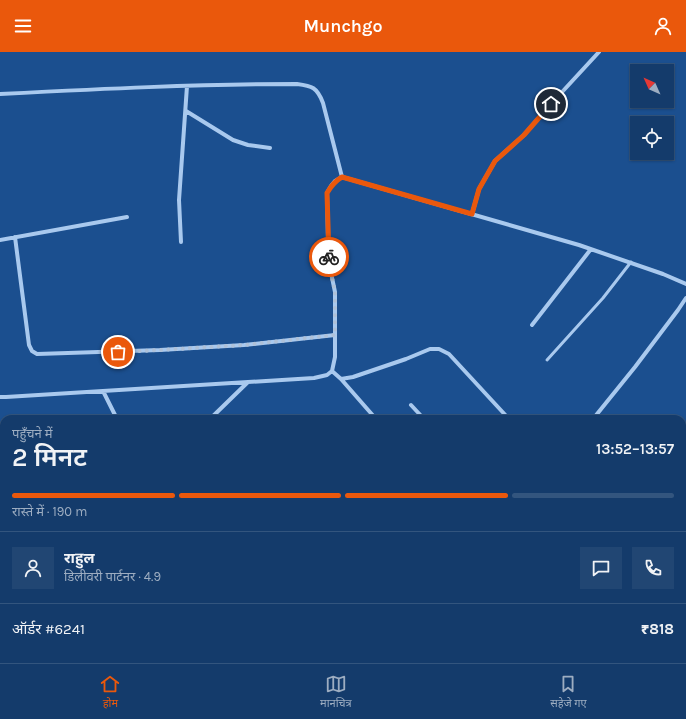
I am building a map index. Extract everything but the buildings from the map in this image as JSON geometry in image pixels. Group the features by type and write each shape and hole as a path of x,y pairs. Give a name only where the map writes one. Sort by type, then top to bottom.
{"street":[{"path":"472,214 479,189 495,161 524,135 599,52"},
{"path":"0,94 106,88 297,84 310,86 316,90 323,103 342,177"},
{"path":"181,242 179,200 187,86"},
{"path":"186,111 233,140 248,145 270,148"},
{"path":"332,372 335,357 335,292 330,268 327,193 330,186 342,177 591,249 663,274 686,284"},
{"path":"0,240 127,217"},
{"path":"15,237 28,345 32,351 37,354 160,350 244,345 335,335"},
{"path":"532,325 591,249"},
{"path":"596,415 635,367 686,298"},
{"path":"342,379 353,377 406,359 430,349 439,349 449,354 504,415"},
{"path":"332,372 342,379 373,415"},
{"path":"0,397 314,378 332,372"},
{"path":"214,415 249,382"},
{"path":"102,391 115,415"},
{"path":"411,405 420,415"}],"lane":[{"path":"547,360 603,298 630,262"}],"way so far":[{"path":"118,352 244,345 335,335 335,292 329,257"}],"route":[{"path":"329,257 327,193 330,186 335,181 342,177 472,214 479,189 495,161 524,135 551,104"}]}
